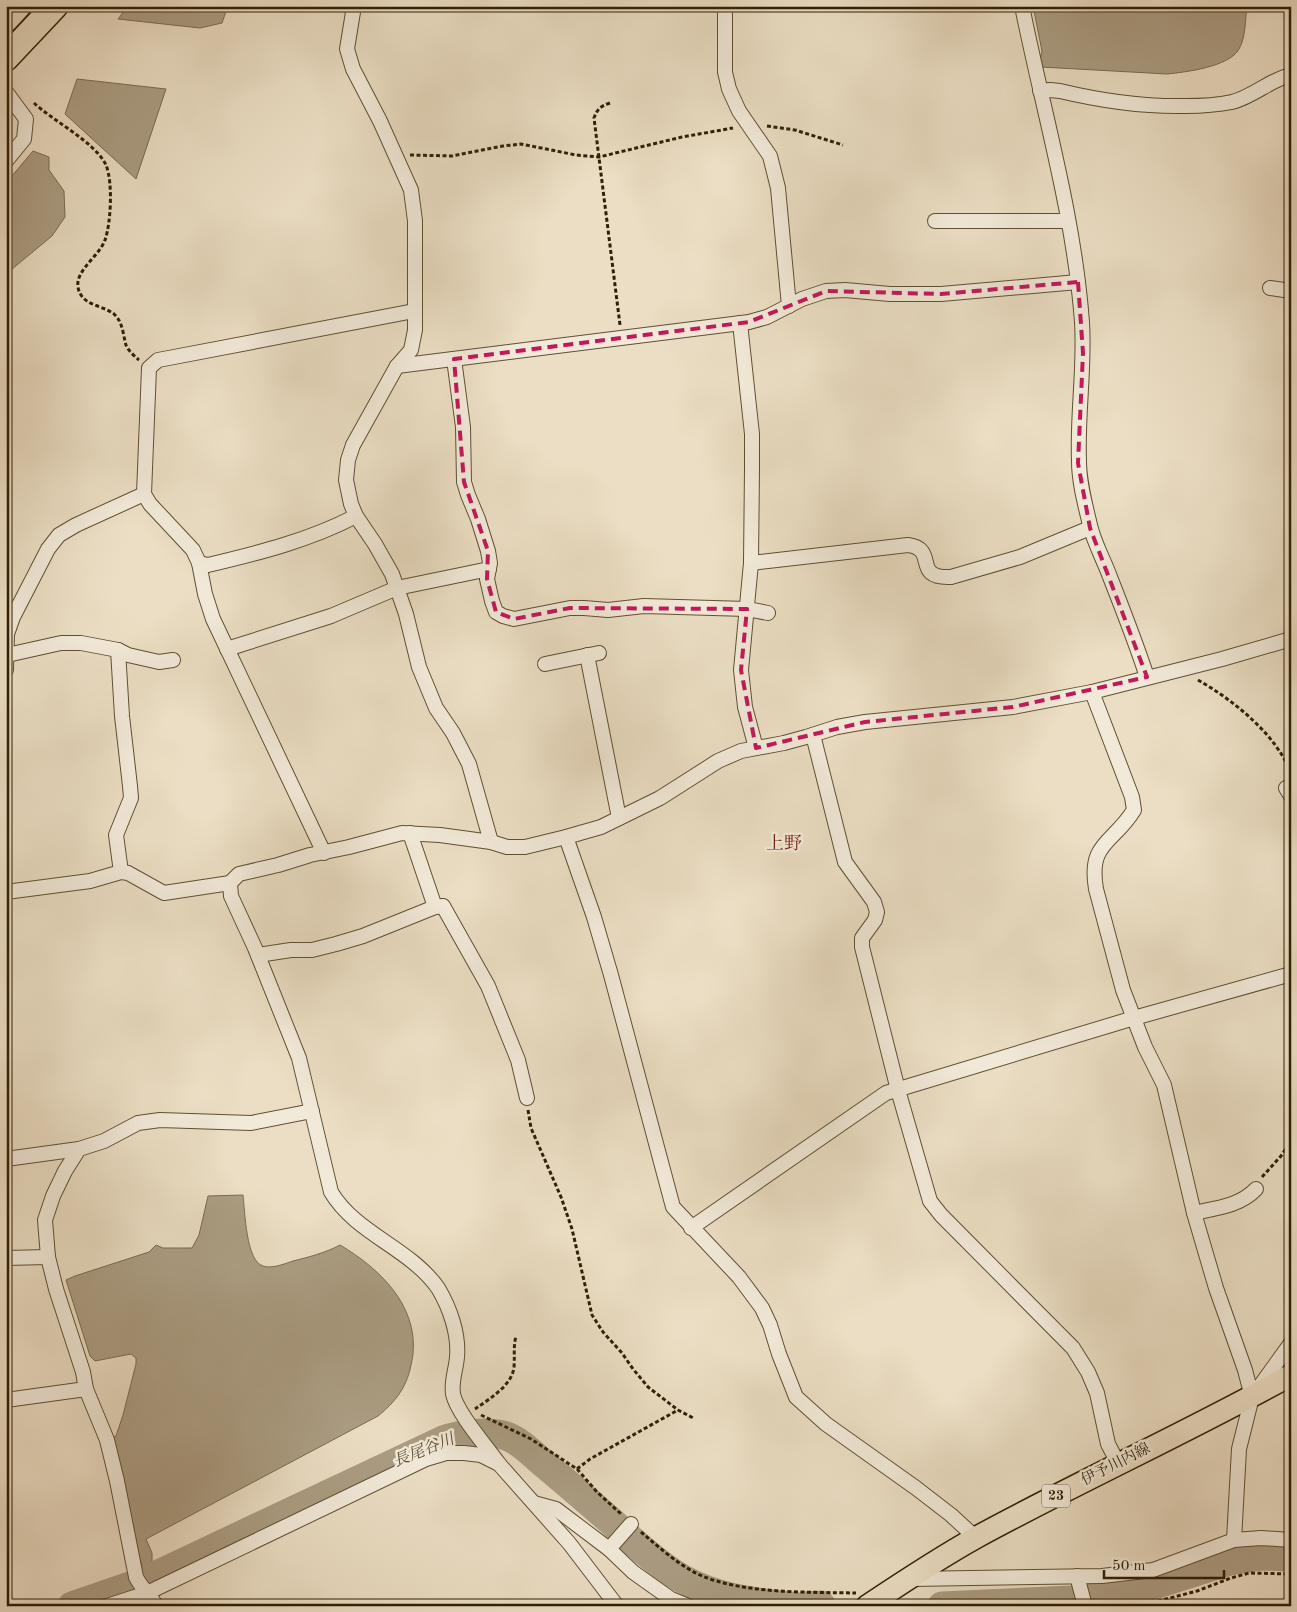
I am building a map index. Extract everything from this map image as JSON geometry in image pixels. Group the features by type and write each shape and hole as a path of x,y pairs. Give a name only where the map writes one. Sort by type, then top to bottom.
{"highway":[{"path":"6,19 18,6"},
{"path":"6,58 55,6"}],"main road":[{"name":"伊予川内線","path":"876,1600 906,1579 976,1538 1118,1463 1252,1397 1291,1375"}],"street":[{"path":"354,6 347,49 353,69 380,121 411,190 414,206 414,330 411,350 397,366 353,445 348,460 346,480 351,504 356,516 376,544 392,574 406,614 419,667 436,708 453,733 469,764 492,842"},
{"path":"725,6 725,72 734,100 770,156 776,179 789,306"},
{"path":"1022,6 1068,221 1078,282 1083,353 1078,463 1090,528 1133,634 1147,677"},
{"path":"1040,91 1050,90 1123,104 1205,106 1232,102 1252,95 1275,80 1291,75"},
{"path":"6,92 26,118 24,139 6,161"},
{"path":"935,221 1068,221"},
{"path":"397,366 749,322 767,317 802,299 826,291 941,294 1078,282"},
{"path":"1270,288 1291,291"},
{"path":"324,853 213,619 205,594 199,562 193,550 150,504 144,494 149,368 158,360 174,356 414,311"},
{"path":"740,323 752,434 751,563 741,670 745,707 756,748"},
{"path":"454,359 462,427 464,482 488,550 490,563 488,579 496,612 514,619 570,608 608,610 644,606 747,609 768,613"},
{"path":"6,670 7,634 13,617 48,549 59,535 144,494"},
{"path":"199,562 208,565 281,546 336,526 356,516"},
{"path":"751,563 908,545 916,546 921,550 927,567 932,574 940,577 951,577 1020,557 1090,528"},
{"path":"228,649 331,616 397,588 489,569"},
{"path":"6,892 90,881 121,872 128,873 164,893 230,882 239,874 349,848 393,835 440,835 492,842 507,847 524,847 601,827 660,798 718,761 741,751 865,722 1013,707 1092,692 1222,659 1291,639"},
{"path":"6,655 61,643 81,642 160,662 172,660"},
{"path":"118,650 122,716 130,786 130,798 116,835 121,872"},
{"path":"545,664 593,654 619,818"},
{"path":"1092,692 1132,797 1134,810 1126,822 1106,840 1100,849 1095,862 1096,889 1123,990 1164,1084 1194,1213 1216,1288 1245,1370 1252,1397"},
{"path":"813,735 845,862 874,902 877,912 875,920 862,938 862,947 898,1090 930,1202 941,1216 1074,1348 1088,1372 1097,1393 1108,1444 1118,1463"},
{"path":"1291,786 1286,788 1291,796"},
{"path":"410,834 435,907"},
{"path":"566,837 609,967 673,1207 739,1277 762,1308 796,1397 826,1424 951,1515 976,1538"},
{"path":"230,882 231,896 258,955 299,1058 331,1192 338,1204 349,1215 398,1250 428,1276 438,1288 446,1303 457,1338 457,1357 453,1382 458,1409 499,1464 569,1543 617,1606"},
{"path":"258,955 291,950 312,950 336,944 363,936 435,907 443,906 488,986 518,1060 527,1098"},
{"path":"691,1228 886,1093 1134,1018 1291,974"},
{"path":"6,1159 80,1149 104,1141 138,1123 160,1120 251,1123 312,1111"},
{"path":"80,1149 65,1171 53,1196 45,1220 48,1257 56,1289 84,1372 86,1389 107,1440 136,1576 140,1586 153,1598 156,1606"},
{"path":"1194,1213 1230,1205 1249,1196 1256,1188"},
{"path":"6,1258 48,1257"},
{"path":"1234,1540 1239,1449 1252,1397 1291,1343"},
{"path":"6,1400 86,1389"},
{"path":"107,1606 147,1593 426,1459 446,1453 464,1453 481,1455 499,1464"},
{"path":"534,1503 556,1509 609,1549 633,1572 671,1599 688,1606"},
{"path":"609,1549 631,1524"},
{"path":"906,1579 1078,1582 1102,1576 1153,1570 1234,1540 1261,1538 1291,1540"},
{"path":"1078,1582 1085,1606"}],"path":[{"path":"28,98 66,126 99,154 105,164 110,176 111,192 106,239 101,250 79,275 80,294 86,301 114,314 120,322 126,346 135,357 149,368"},
{"path":"610,103 597,110 594,118 621,338"},
{"path":"394,155 424,154 452,156 521,144 576,154 599,156 682,137 749,125 795,130 843,145"},
{"path":"1180,669 1223,694 1264,732 1286,762 1291,774"},
{"path":"527,1098 531,1128 561,1197 572,1228 592,1315 603,1332 648,1387 678,1410 696,1419"},
{"path":"1256,1188 1287,1146 1291,1145"},
{"path":"516,1336 513,1348 514,1365 512,1375 499,1391 472,1411 531,1439 577,1469 597,1492 631,1524 680,1563 698,1574 722,1583 756,1588 876,1600"},
{"path":"577,1469 590,1458 678,1410"},
{"path":"1139,1606 1197,1591 1249,1573 1291,1574"}],"highlighted area":[{"path":"1078,282 1083,353 1078,463 1090,528 1147,677 1013,707 865,722 756,748 741,670 747,609 570,608 514,619 496,612 487,579 488,551 464,482 454,359 749,322 826,291 941,294"}],"shaded area":[{"path":"128,6 228,6 222,23 200,28 118,19"},
{"path":"1033,6 1247,6 1243,39 1234,55 1206,68 1167,74 1041,67 1042,51"},
{"path":"77,79 166,89 136,179 65,114"},
{"path":"33,151 49,157 49,170 64,191 65,217 52,236 6,274 6,183"},
{"path":"243,1195 250,1246 257,1262 263,1266 282,1265 323,1253 340,1245 355,1254 382,1277 402,1304 409,1320 413,1336 413,1354 409,1373 398,1396 378,1416 146,1539 152,1553 152,1568 156,1578 149,1581 137,1555 112,1437 116,1436 123,1415 136,1358 131,1354 95,1361 90,1356 66,1280 149,1252 156,1245 163,1248 192,1248 199,1235 208,1196"}],"waterway":[{"name":"長尾谷川","path":"148,1579 443,1440 457,1436 491,1433 506,1436 521,1444 646,1552 681,1578 721,1595 749,1601 791,1606"},
{"name":"長尾谷川","path":"942,1606 1071,1600 1145,1588 1230,1561 1261,1556 1291,1557"},
{"name":"長尾谷川","path":"72,1606 130,1586"},
{"name":"長尾谷川","path":"804,1606 821,1605"}],"district":[{"name":"上野","path":"784,844"}]}
